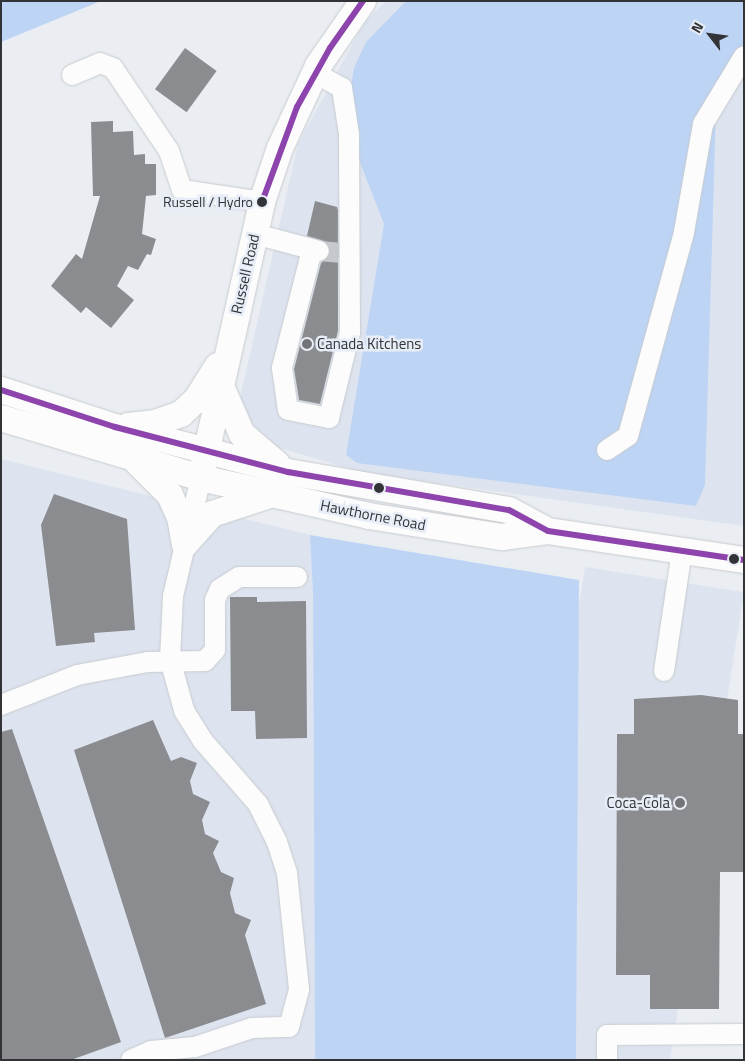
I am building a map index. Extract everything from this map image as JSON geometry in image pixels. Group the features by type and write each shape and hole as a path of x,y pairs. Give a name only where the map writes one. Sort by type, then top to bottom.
{"main road":[{"name":"Russell Road","path":"200,478 262,202 288,128 315,72 362,1"},
{"path":"115,427 155,423 181,414 197,399 227,353"},
{"path":"220,384 242,434 288,472"},
{"path":"1,390 115,427 206,450"},
{"path":"1,418 200,478"},
{"name":"Hawthorne Road","path":"206,450 288,472 509,510 548,531"},
{"path":"131,458 170,495 180,518 186,544"},
{"name":"Hawthorne Road","path":"200,478 271,495 502,537 548,531 744,560"},
{"path":"186,544 202,522 219,509 271,495"}],"lane":[{"path":"607,450 628,436 684,232 703,124 744,56"},
{"path":"72,75 100,63 113,68 169,151 182,190 262,202"},
{"path":"255,234 315,251 282,368 288,410 329,418 350,332 343,254 349,134 342,88 315,72"},
{"path":"131,1060 151,1051 195,1047 252,1028 289,1026 299,989 287,873 277,842 258,804 203,741 184,710 170,660 172,596 186,544 200,478"},
{"path":"664,671 682,551"},
{"path":"1,705 78,675 170,660 205,662 215,650 214,600 220,589 239,577 297,577"},
{"path":"607,1060 607,1035 744,1034"}],"shaded area":[{"path":"1,1 101,1 1,42"},
{"path":"386,1 744,1 744,526 364,473 270,445 238,406 298,144 364,23"},
{"path":"406,1 744,1 744,52 716,108 705,485 696,506 357,463 346,455 384,224 359,160 348,105 354,68 366,42"},
{"path":"1,459 310,535 313,594 315,1060 1,1060"},
{"path":"310,535 579,580 576,1060 315,1060 313,594"},
{"path":"585,567 744,592 670,1060 546,1060 508,1054"}],"building":[{"path":"185,48 217,71 187,112 155,89"},
{"path":"113,121 113,132 133,131 134,155 145,154 145,164 156,164 156,195 146,196 142,234 156,239 151,255 147,254 138,270 128,266 117,286 134,300 111,328 86,307 81,313 51,286 76,254 82,259 100,196 93,196 91,122"},
{"path":"315,201 337,207 338,210 338,331 320,404 299,400 294,369 321,263 331,254 327,242 307,236"},
{"path":"54,494 127,519 135,630 94,633 95,642 56,646 41,525"},
{"path":"230,597 257,597 257,602 306,601 307,738 256,739 255,711 231,711"},
{"name":"Coca-Cola","path":"701,695 738,700 738,734 744,734 744,872 720,872 719,1009 650,1009 650,975 616,975 617,734 634,734 634,699"},
{"path":"153,720 171,761 181,757 197,763 190,781 193,794 210,802 202,820 205,834 219,841 213,853 221,872 234,878 230,893 235,913 251,920 245,935 266,1004 165,1038 74,750"},
{"path":"12,729 121,1042 71,1060 1,1060 1,732"}],"tunnel":[{"path":"319,251 340,253"}],"transit line":[{"path":"262,202 297,107 330,48 363,1"},
{"path":"1,390 115,427 288,472 509,510 548,531 744,560"}],"place":[{"name":"Russell / Hydro","path":"262,202"},
{"name":"Canada Kitchens","path":"307,344"},
{"name":"Coca-Cola","path":"680,803"}]}
